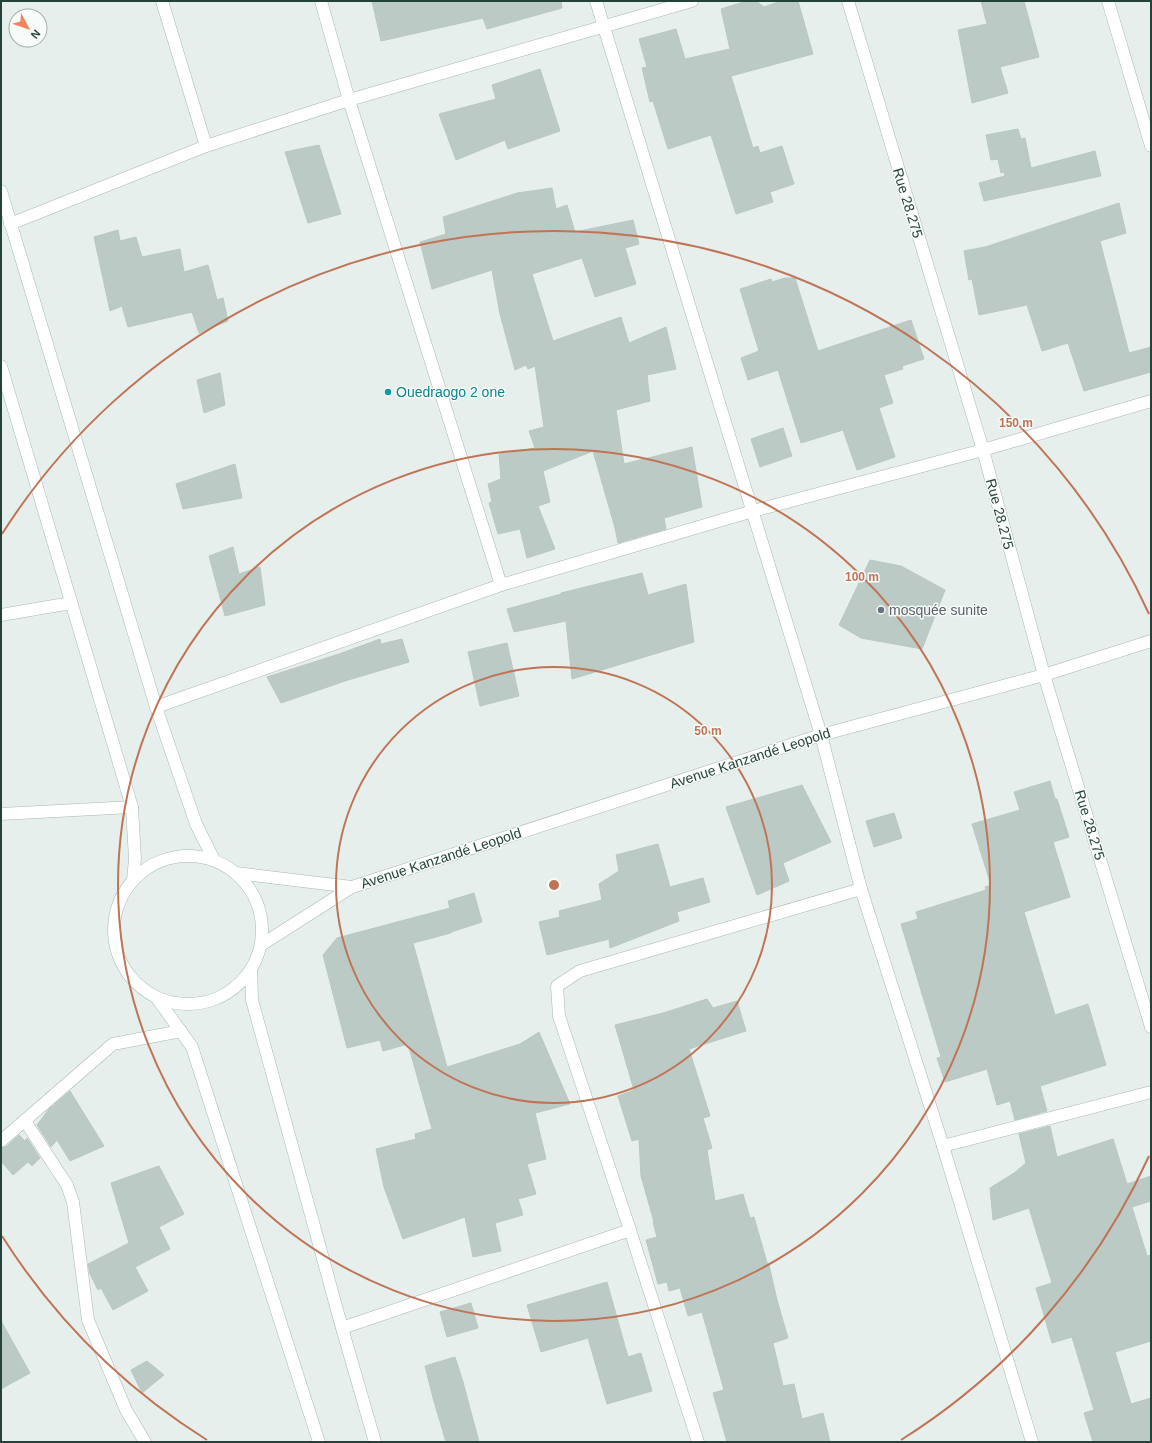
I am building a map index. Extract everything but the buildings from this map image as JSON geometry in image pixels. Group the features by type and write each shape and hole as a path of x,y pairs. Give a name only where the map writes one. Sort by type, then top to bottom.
{"street":[{"path":"162,1 206,146"},
{"path":"321,1 349,100 501,585"},
{"path":"596,1 821,734 861,889 943,1146 1032,1442"},
{"path":"10,224 206,146 349,100 692,1"},
{"name":"Rue 28.275","path":"848,1 983,450 1044,674 1151,1027"},
{"path":"1108,1 1151,146"},
{"path":"1,191 156,707 196,824 214,860"},
{"path":"1,366 132,807 135,859 133,880"},
{"path":"156,707 501,585 753,511 983,450 1151,401"},
{"path":"1,615 71,603"},
{"name":"Avenue Kanzandé Leopold","path":"352,886 821,734 1044,674 1151,641"},
{"path":"1,814 132,807"},
{"path":"192,855 214,860 236,873 253,893 262,918 261,945 251,969 237,986 219,997 198,1004 177,1003 156,997 145,990 128,973 117,950 114,926 120,902 133,880 150,866 170,858 192,855"},
{"path":"236,873 352,886"},
{"path":"261,945 352,886"},
{"path":"698,1442 559,1016 557,986 580,971 861,889"},
{"path":"251,969 252,1000 342,1328 375,1442"},
{"path":"156,997 192,1047 319,1442"},
{"path":"1,1140 113,1044 181,1031"},
{"path":"943,1146 1151,1092"},
{"path":"24,1121 67,1185 73,1202 88,1320 126,1410 145,1442"},
{"path":"342,1328 630,1230"}],"place":[{"name":"Ouedraogo 2 one","path":"388,392"},
{"name":"mosquée sunite","path":"881,610"}]}
